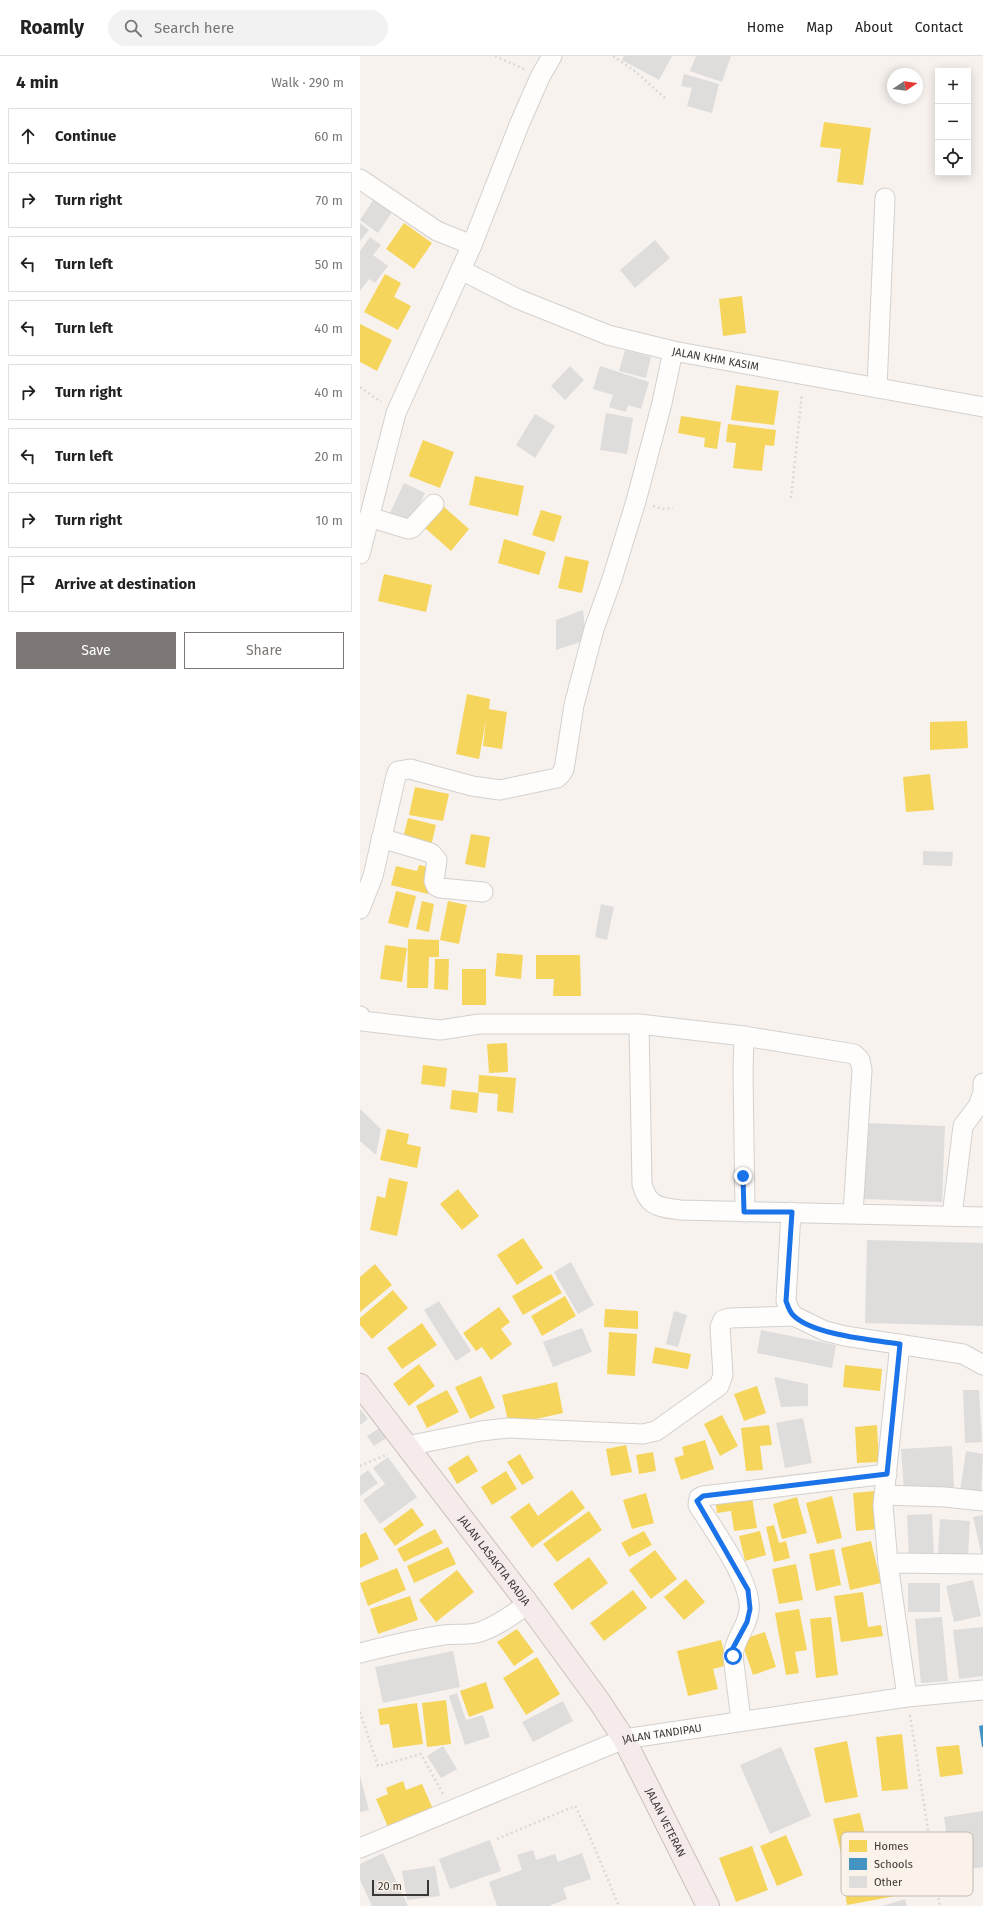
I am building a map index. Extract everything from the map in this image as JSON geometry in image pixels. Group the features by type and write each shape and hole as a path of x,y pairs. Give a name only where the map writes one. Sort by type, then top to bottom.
{"highway":[{"name":"JALAN LASAKTIA RADJA","path":"360,1385 528,1604 599,1701 624,1739"},
{"name":"JALAN VETERAN","path":"624,1739 708,1906"}],"street":[{"path":"360,554 396,413 472,245 540,76 552,56"},
{"path":"360,179 438,231 472,245"},
{"path":"877,388 885,198"},
{"name":"JALAN KHM KASIM","path":"461,270 518,299 608,335 673,351 983,407"},
{"path":"360,910 373,876 398,771 404,769 416,770 472,786 500,790 557,778 564,769 574,705 594,629 612,579 636,501 662,403 673,351"},
{"path":"369,517 408,529 412,528 434,504"},
{"path":"381,838 431,853 436,860 434,881 436,886 440,888 483,892"},
{"path":"361,1020 440,1030 479,1024 639,1024 744,1036 854,1054 860,1060 862,1070 853,1214"},
{"path":"639,1024 642,1184 644,1193 650,1202 659,1207 680,1210 983,1217"},
{"path":"744,1036 744,1212"},
{"path":"952,1216 963,1126 978,1106 983,1094 983,1083"},
{"path":"792,1212 786,1301 788,1309 794,1316 825,1331 845,1336 963,1354 983,1365"},
{"path":"407,1446 481,1431 508,1428 642,1434 656,1431 722,1381 723,1375 720,1327 723,1320 730,1318 794,1316"},
{"path":"900,1344 883,1506 888,1563 907,1696"},
{"path":"741,1720 733,1648 747,1622 750,1609 748,1590 698,1505 699,1498 718,1494 887,1474"},
{"path":"884,1495 945,1497 983,1501"},
{"path":"888,1563 983,1564"},
{"path":"360,1653 445,1634 464,1634 482,1631 495,1626 528,1604"},
{"name":"JALAN TANDIPAU","path":"360,1848 451,1809 624,1739 741,1720 907,1696 983,1690"}],"path":[{"path":"495,56 540,76"},
{"path":"613,56 636,72 666,99"},
{"path":"791,498 804,375"},
{"path":"360,387 396,413"},
{"path":"360,1466 407,1446"},
{"path":"907,1696 915,1740 927,1832"},
{"path":"360,1712 378,1766 421,1754 451,1809"},
{"path":"497,1839 575,1806 587,1830 619,1906"},
{"path":"938,1896 940,1906"}],"building: Homes":[{"path":"824,122 871,128 863,185 837,182 841,149 820,147"},
{"path":"404,223 432,243 414,269 386,249"},
{"path":"385,274 401,283 394,297 411,306 398,330 364,312"},
{"path":"742,296 746,333 723,336 719,299"},
{"path":"360,324 392,340 377,371 360,362"},
{"path":"736,385 779,391 774,425 731,420"},
{"path":"681,416 721,422 717,449 704,447 705,438 678,433"},
{"path":"728,424 776,430 774,446 765,445 762,471 733,468 736,443 726,442"},
{"path":"423,440 454,452 440,488 409,476"},
{"path":"475,476 524,486 518,516 469,505"},
{"path":"443,506 469,529 451,551 425,528"},
{"path":"541,510 562,516 554,542 532,535"},
{"path":"504,539 546,552 539,575 498,563"},
{"path":"565,556 589,561 582,593 558,588"},
{"path":"384,574 432,585 426,612 378,601"},
{"path":"467,694 490,699 489,709 507,712 502,749 483,746 486,720 479,759 456,754"},
{"path":"967,721 968,748 930,750 930,722"},
{"path":"930,774 934,810 906,812 903,777"},
{"path":"415,787 449,794 443,821 409,815"},
{"path":"408,818 436,825 431,846 403,838"},
{"path":"471,834 490,837 485,868 465,864"},
{"path":"419,865 434,868 428,894 391,885 396,866 417,871"},
{"path":"396,891 416,896 408,928 388,923"},
{"path":"422,901 434,904 429,932 416,929"},
{"path":"448,901 467,905 459,944 440,940"},
{"path":"408,939 439,940 439,957 429,957 428,988 407,988"},
{"path":"385,945 407,948 402,982 380,979"},
{"path":"497,953 523,955 521,979 495,976"},
{"path":"536,955 580,955 581,996 553,996 554,979 536,979"},
{"path":"435,959 449,959 448,990 434,989"},
{"path":"462,969 486,969 486,1005 462,1005"},
{"path":"507,1043 508,1072 489,1073 487,1044"},
{"path":"423,1065 447,1068 445,1087 421,1084"},
{"path":"479,1075 516,1078 513,1113 497,1111 498,1094 478,1092"},
{"path":"452,1090 479,1093 477,1113 450,1109"},
{"path":"387,1129 409,1134 407,1144 421,1147 417,1168 380,1160"},
{"path":"389,1178 408,1182 397,1236 370,1230 377,1196 385,1198"},
{"path":"458,1189 479,1216 462,1230 440,1204"},
{"path":"523,1238 543,1268 517,1285 497,1255"},
{"path":"375,1264 392,1285 360,1312 360,1277"},
{"path":"551,1274 562,1293 523,1315 512,1296"},
{"path":"393,1290 408,1308 372,1339 360,1325 360,1318"},
{"path":"565,1296 576,1316 542,1336 531,1316"},
{"path":"499,1307 510,1322 501,1329 512,1344 491,1360 482,1347 476,1351 463,1333"},
{"path":"605,1309 638,1311 638,1329 604,1327"},
{"path":"422,1323 437,1345 402,1369 387,1348"},
{"path":"609,1332 637,1334 635,1376 607,1374"},
{"path":"655,1347 691,1354 688,1369 652,1363"},
{"path":"419,1364 435,1386 409,1406 393,1384"},
{"path":"845,1365 882,1369 880,1391 843,1387"},
{"path":"481,1376 495,1408 470,1419 455,1387"},
{"path":"557,1382 563,1413 509,1425 502,1395"},
{"path":"757,1386 766,1413 744,1421 734,1394"},
{"path":"447,1390 459,1412 427,1428 416,1406"},
{"path":"722,1415 738,1446 720,1456 704,1424"},
{"path":"769,1425 772,1445 760,1446 763,1470 746,1471 741,1428"},
{"path":"877,1425 879,1462 857,1463 855,1427"},
{"path":"705,1440 714,1469 681,1480 674,1458 684,1455 682,1447"},
{"path":"626,1445 632,1472 611,1476 606,1449"},
{"path":"653,1452 656,1471 639,1474 636,1455"},
{"path":"520,1454 534,1478 522,1485 507,1462"},
{"path":"468,1455 478,1471 457,1484 448,1468"},
{"path":"506,1471 517,1489 492,1505 481,1487"},
{"path":"572,1490 585,1508 532,1548 510,1517 529,1503 538,1516"},
{"path":"751,1491 757,1528 734,1531 731,1511 717,1513 715,1497"},
{"path":"875,1491 879,1529 856,1531 853,1493"},
{"path":"646,1493 654,1523 632,1529 623,1500"},
{"path":"832,1496 842,1538 817,1544 806,1503"},
{"path":"797,1497 807,1533 782,1539 773,1504"},
{"path":"412,1508 424,1525 395,1546 383,1529"},
{"path":"589,1511 602,1530 557,1562 543,1544"},
{"path":"774,1525 779,1543 786,1541 790,1558 774,1562 766,1527"},
{"path":"435,1529 443,1543 404,1562 397,1549"},
{"path":"644,1531 652,1545 629,1557 621,1543"},
{"path":"760,1531 766,1555 745,1561 739,1536"},
{"path":"366,1532 379,1559 360,1568 360,1535"},
{"path":"871,1541 881,1583 850,1590 841,1548"},
{"path":"448,1547 456,1564 414,1583 407,1566"},
{"path":"834,1549 841,1585 816,1591 809,1554"},
{"path":"655,1550 677,1579 651,1599 629,1570"},
{"path":"589,1557 608,1583 572,1610 553,1584"},
{"path":"796,1564 803,1600 779,1604 772,1569"},
{"path":"397,1568 406,1590 368,1606 360,1583"},
{"path":"457,1570 474,1592 436,1622 419,1600"},
{"path":"686,1579 705,1602 684,1620 664,1597"},
{"path":"633,1590 647,1608 604,1641 590,1623"},
{"path":"863,1592 868,1627 881,1625 883,1636 841,1642 834,1596"},
{"path":"410,1596 418,1620 378,1634 370,1609"},
{"path":"799,1609 807,1650 795,1652 799,1673 786,1675 775,1613"},
{"path":"831,1617 838,1675 816,1678 810,1619"},
{"path":"517,1629 534,1652 514,1666 497,1642"},
{"path":"765,1632 776,1667 753,1675 741,1640"},
{"path":"721,1640 728,1665 713,1669 718,1689 688,1696 677,1651"},
{"path":"537,1657 560,1694 526,1715 503,1678"},
{"path":"486,1682 494,1708 469,1717 460,1691"},
{"path":"446,1700 451,1744 427,1747 422,1703"},
{"path":"417,1703 423,1744 393,1748 389,1724 380,1725 378,1709"},
{"path":"902,1734 908,1789 882,1791 876,1737"},
{"path":"847,1741 858,1797 825,1803 814,1748"},
{"path":"959,1745 963,1774 940,1777 936,1747"},
{"path":"403,1781 406,1790 422,1784 433,1809 388,1827 376,1799 388,1794 386,1788"},
{"path":"860,1813 864,1832 841,1832 841,1854 833,1819"},
{"path":"786,1835 803,1875 777,1886 760,1846"},
{"path":"752,1846 768,1890 736,1902 719,1858"},
{"path":"846,1896 896,1896 847,1905"}],"building: Schools":[{"path":"983,1725 983,1747 982,1747 979,1726"}],"building: Other":[{"path":"624,56 672,56 659,80 622,60"},
{"path":"696,56 731,56 722,82 690,71"},
{"path":"684,74 719,84 712,113 687,106 692,88 681,86"},
{"path":"376,196 394,209 378,233 360,220"},
{"path":"360,223 369,230 360,241"},
{"path":"370,237 381,245 373,255 388,266 375,283 369,279 360,291 360,251"},
{"path":"655,240 670,258 635,288 620,270"},
{"path":"625,350 651,357 646,378 619,371"},
{"path":"570,366 584,380 565,400 551,386"},
{"path":"600,366 649,382 641,409 628,405 626,412 609,407 613,395 593,389"},
{"path":"606,413 633,418 627,454 600,450"},
{"path":"535,414 555,426 535,458 516,445"},
{"path":"404,483 425,493 410,525 389,515"},
{"path":"583,610 586,640 556,650 556,620"},
{"path":"923,851 953,852 952,866 923,865"},
{"path":"601,904 614,907 607,940 595,937"},
{"path":"360,1109 381,1129 376,1155 360,1141"},
{"path":"865,1123 945,1126 942,1202 864,1199"},
{"path":"867,1240 983,1243 983,1326 865,1323"},
{"path":"571,1262 594,1305 578,1314 554,1272"},
{"path":"439,1301 471,1351 456,1361 424,1310"},
{"path":"674,1311 687,1315 678,1347 666,1344"},
{"path":"582,1328 592,1352 553,1367 543,1342"},
{"path":"761,1330 836,1345 832,1368 757,1353"},
{"path":"774,1377 808,1384 808,1406 781,1407"},
{"path":"963,1390 979,1390 982,1442 965,1443"},
{"path":"360,1409 368,1419 360,1425"},
{"path":"803,1418 812,1463 785,1468 776,1423"},
{"path":"381,1427 388,1437 374,1446 367,1436"},
{"path":"952,1446 954,1488 904,1490 901,1449"},
{"path":"966,1451 983,1454 981,1495 960,1491"},
{"path":"388,1457 417,1497 380,1524 363,1500 385,1484 373,1468"},
{"path":"368,1470 378,1483 360,1496 360,1476"},
{"path":"932,1514 934,1558 909,1559 907,1515"},
{"path":"983,1515 983,1557 982,1557 973,1517"},
{"path":"940,1519 970,1521 968,1556 938,1554"},
{"path":"973,1580 981,1616 954,1622 946,1586"},
{"path":"908,1583 940,1583 940,1612 908,1612"},
{"path":"942,1617 948,1681 921,1683 915,1619"},
{"path":"983,1627 983,1676 959,1679 953,1630"},
{"path":"453,1651 460,1687 383,1703 375,1667"},
{"path":"457,1693 466,1720 483,1715 490,1737 465,1745 449,1696"},
{"path":"563,1701 573,1721 533,1742 522,1722"},
{"path":"443,1746 457,1769 441,1778 427,1756"},
{"path":"781,1747 811,1816 770,1834 740,1765"},
{"path":"360,1776 369,1810 360,1812"},
{"path":"983,1811 983,1867 973,1869 973,1832 946,1832 944,1817"},
{"path":"490,1840 501,1871 450,1889 439,1859"},
{"path":"533,1850 536,1860 555,1854 558,1862 582,1853 591,1879 563,1888 567,1899 551,1906 497,1906 489,1882 522,1870 517,1855"},
{"path":"383,1853 408,1906 372,1906 360,1880 360,1864"},
{"path":"435,1866 440,1896 407,1900 402,1871"},
{"path":"905,1899 907,1906 882,1906"}],"route":[{"path":"733,1656 733,1648 747,1622 750,1609 748,1590 697,1501 703,1496 887,1474 900,1344 845,1336 825,1331 794,1316 788,1309 786,1301 792,1212 744,1212 743,1176"}]}
